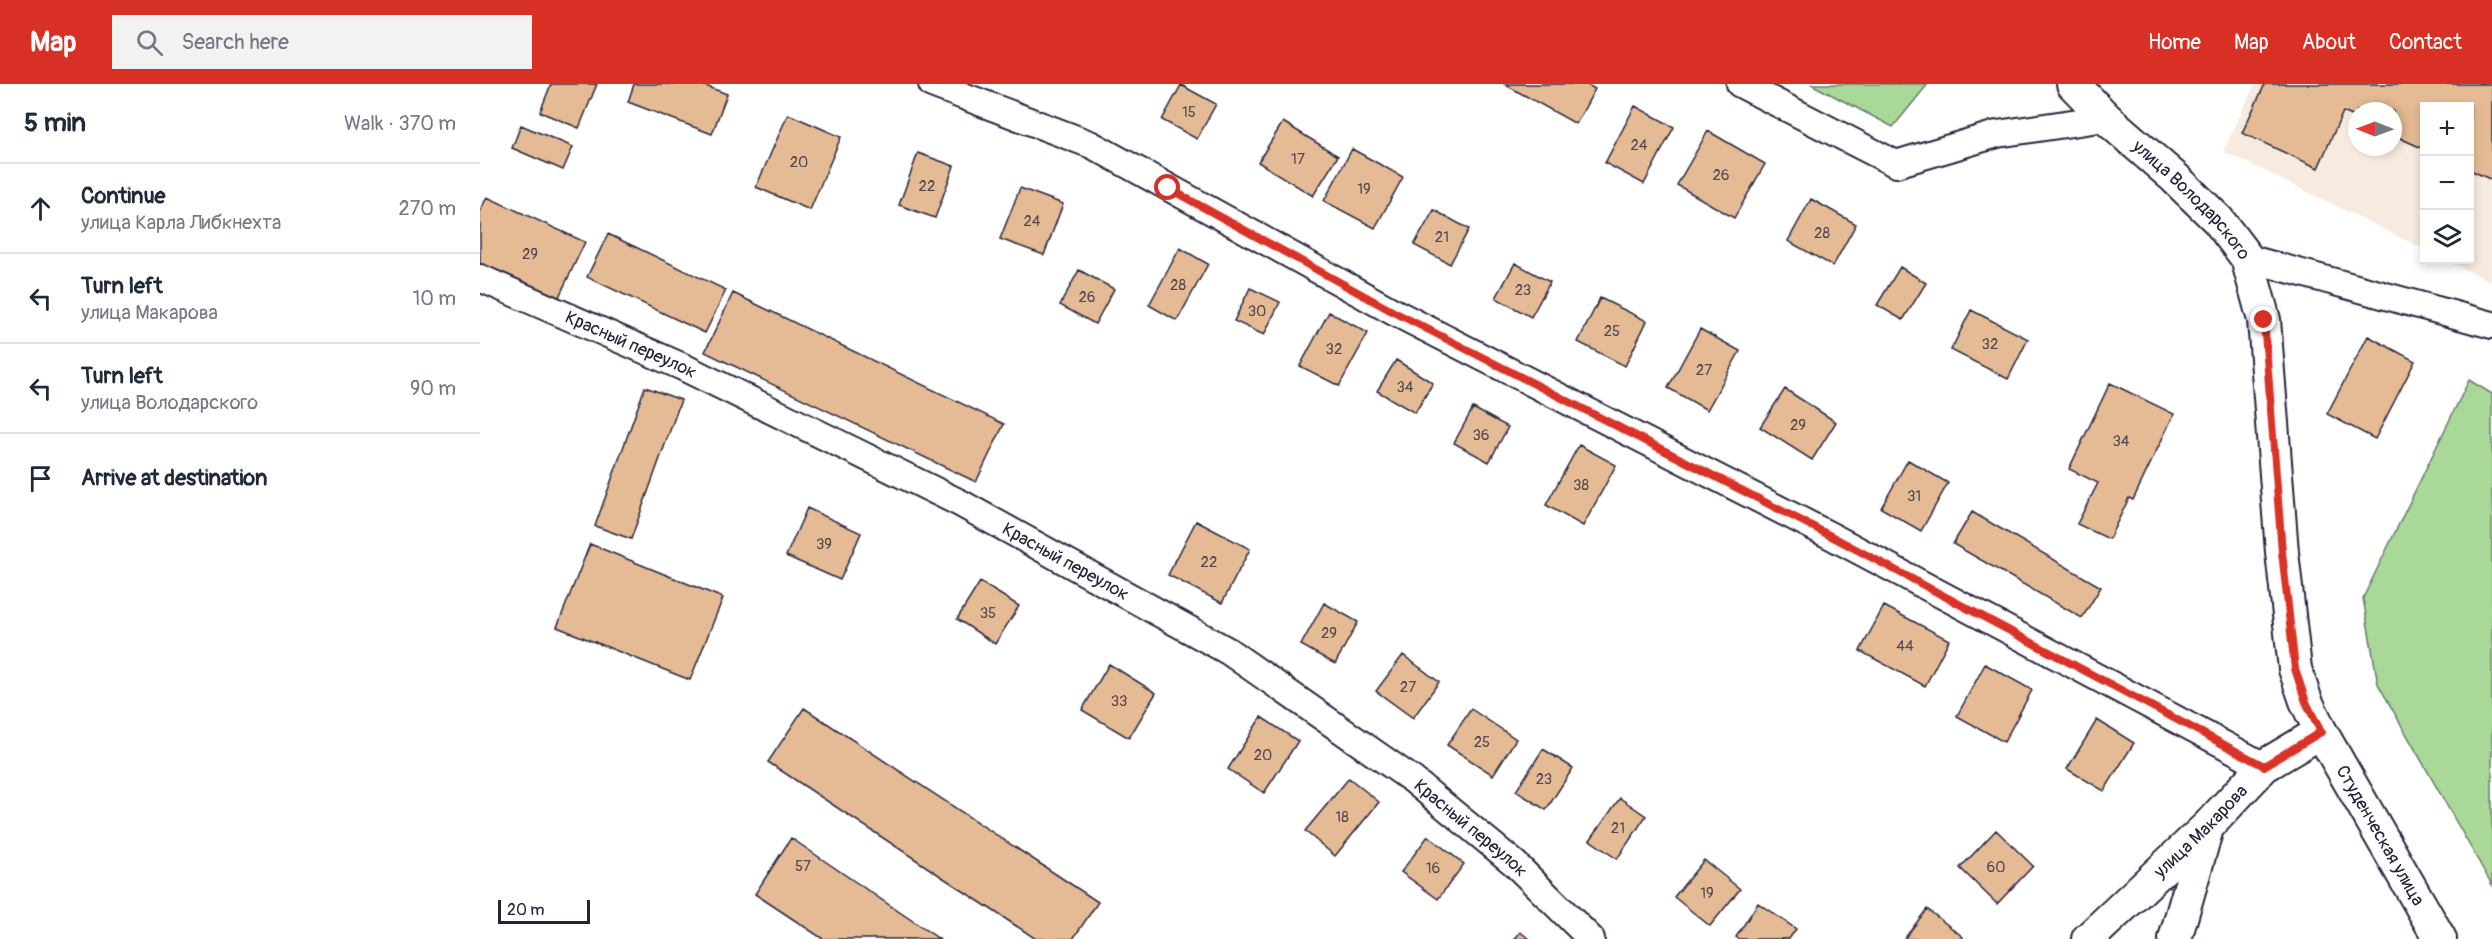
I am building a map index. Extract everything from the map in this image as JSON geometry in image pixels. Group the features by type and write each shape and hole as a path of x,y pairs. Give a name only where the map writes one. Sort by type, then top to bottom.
{"street":[{"path":"932,84 1092,145 1392,311 1833,537 2264,766"},
{"path":"1740,84 1896,164 1997,134 2106,118"},
{"name":"улица Володарского","path":"2073,84 2106,118 2175,178 2218,220 2247,258 2264,320 2282,552 2295,669 2306,702 2321,732"},
{"path":"2247,258 2492,325"},
{"name":"Красный переулок","path":"480,278 683,367 960,503 1228,651 1413,780 1514,863 1591,939"},
{"name":"улица Макарова","path":"2088,939 2208,826 2264,766 2321,732"},
{"name":"Студенческая улица","path":"2321,732 2440,939"},
{"path":"2175,939 2208,826"}],"shaded area":[{"path":"2255,84 2492,84 2492,282 2454,264 2474,264 2474,102 2420,102 2420,247 2223,151"}],"green space":[{"path":"1811,84 1928,84 1893,127"},
{"path":"2469,380 2492,394 2492,885 2378,684 2363,598"}],"building":[{"path":"551,84 597,84 579,128 540,112"},
{"path":"634,84 700,84 727,94 712,134 628,102"},
{"path":"1504,84 1586,84 1595,89 1576,124"},
{"path":"2265,84 2492,84 2492,180 2474,172 2474,102 2420,102 2420,147 2402,139 2402,102 2348,102 2348,114 2343,112 2318,168 2242,133"},
{"path":"1181,85 1216,104 1197,139 1162,120"},
{"path":"1635,106 1674,127 1644,184 1605,163"},
{"path":"788,114 841,137 810,210 756,187"},
{"path":"1283,122 1338,156 1313,196 1258,162"},
{"path":"521,125 573,147 563,170 512,148"},
{"path":"1708,131 1765,164 1734,218 1677,185"},
{"path":"1352,149 1403,177 1375,228 1324,201"},
{"path":"918,153 954,166 935,218 899,205"},
{"path":"1020,188 1063,204 1044,255 1000,239"},
{"path":"487,197 585,242 557,301 480,265 480,211"},
{"path":"1811,199 1856,224 1833,266 1788,241"},
{"path":"1434,210 1469,229 1450,264 1414,245"},
{"path":"608,234 726,290 705,333 587,277"},
{"path":"1180,248 1208,264 1177,321 1149,305"},
{"path":"1515,263 1550,282 1531,317 1496,298"},
{"path":"1900,267 1926,283 1903,320 1877,305"},
{"path":"1079,270 1114,289 1095,324 1060,305"},
{"path":"1250,288 1280,302 1264,335 1234,321"},
{"path":"733,293 1004,424 976,482 705,352"},
{"path":"1600,298 1647,321 1625,366 1578,342"},
{"path":"1971,310 2028,339 2008,379 1951,350"},
{"path":"1329,312 1368,333 1339,386 1300,366"},
{"path":"1700,329 1740,351 1707,410 1668,388"},
{"path":"2368,336 2415,361 2375,439 2327,414"},
{"path":"1396,360 1433,383 1415,413 1377,391"},
{"path":"2110,383 2174,414 2133,500 2129,498 2109,539 2077,524 2098,483 2069,469"},
{"path":"645,387 681,400 631,539 595,526"},
{"path":"1785,389 1836,422 1812,460 1760,427"},
{"path":"1473,408 1508,427 1489,462 1454,443"},
{"path":"1579,445 1616,465 1583,526 1546,505"},
{"path":"1908,460 1948,483 1921,531 1881,508"},
{"path":"807,508 861,533 840,580 786,556"},
{"path":"1972,512 2101,587 2082,618 1953,544"},
{"path":"1196,521 1250,549 1222,603 1168,575"},
{"path":"590,544 723,598 690,680 557,627"},
{"path":"980,582 1019,606 995,644 957,619"},
{"path":"1324,603 1358,622 1335,664 1301,645"},
{"path":"1884,606 1949,640 1925,686 1860,651"},
{"path":"1403,655 1439,682 1413,718 1376,691"},
{"path":"1109,664 1156,693 1129,738 1082,710"},
{"path":"1985,664 2032,690 2004,742 1957,716"},
{"path":"804,708 1098,902 1073,939 1036,939 768,762"},
{"path":"1471,709 1516,739 1493,775 1447,745"},
{"path":"1261,717 1298,741 1264,793 1228,769"},
{"path":"2097,720 2134,743 2104,791 2067,769"},
{"path":"1543,749 1573,768 1546,810 1516,791"},
{"path":"1349,778 1379,802 1335,856 1305,831"},
{"path":"1620,798 1646,816 1617,859 1590,840"},
{"path":"1996,830 2033,866 1997,904 1960,868"},
{"path":"1428,836 1464,864 1438,899 1401,872"},
{"path":"791,838 939,939 823,939 755,894"},
{"path":"1704,860 1740,889 1710,926 1674,897"},
{"path":"1758,903 1796,929 1789,939 1739,939 1736,937"},
{"path":"1927,909 1963,937 1962,939 1904,939"},
{"path":"1520,932 1530,939 1515,939"}],"route":[{"path":"1168,188 1392,311 1833,537 2264,766 2321,732 2306,702 2295,669 2282,552 2264,320"}]}
